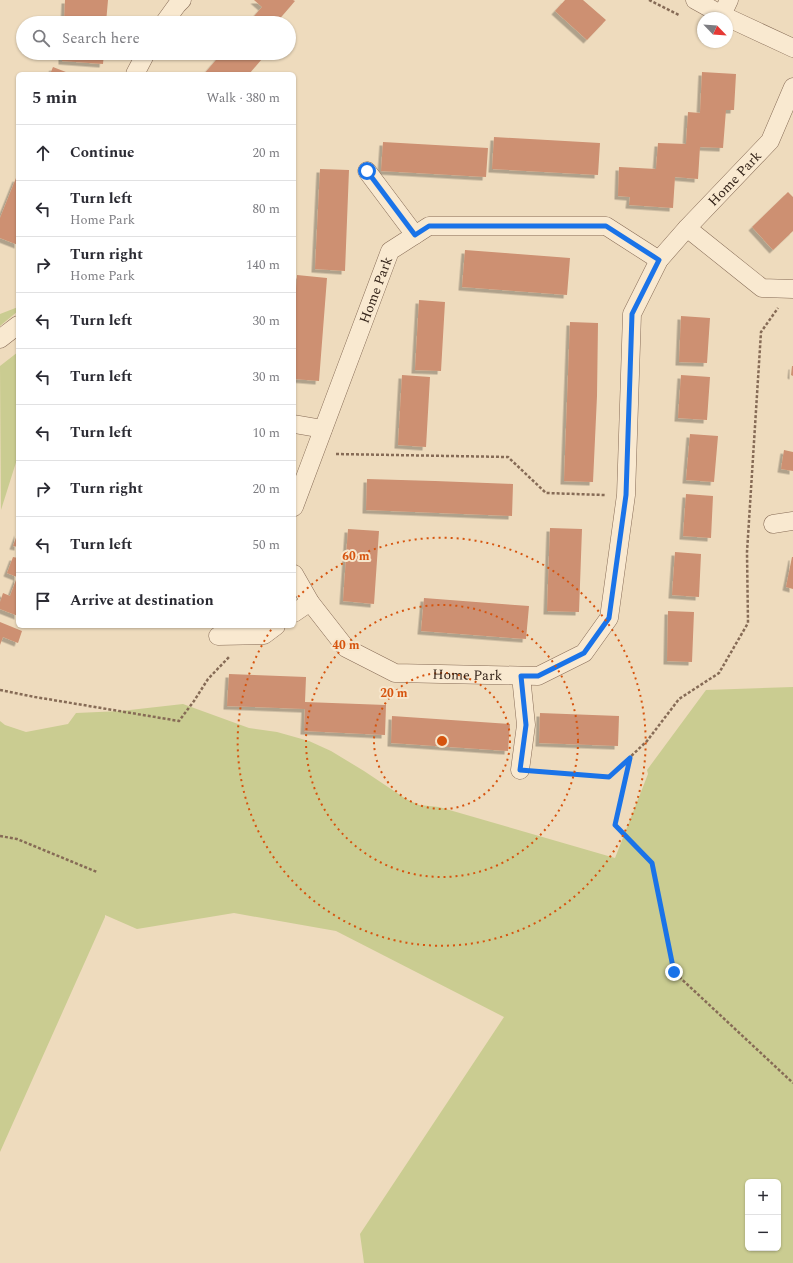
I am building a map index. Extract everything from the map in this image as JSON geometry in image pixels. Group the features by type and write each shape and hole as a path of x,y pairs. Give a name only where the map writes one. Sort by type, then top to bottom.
{"street":[{"path":"695,0 725,8 793,48"},
{"path":"168,16 176,2"},
{"path":"136,72 142,60"},
{"name":"Home Park","path":"296,578 310,602 346,648 395,673 538,676 584,653 609,618 626,495 632,314 659,260 770,141 793,87"},
{"path":"367,171 415,235"},
{"name":"Home Park","path":"296,502 390,251 429,226 606,226 659,260"},
{"path":"688,228 762,288 793,290"},
{"path":"0,339 16,327"},
{"path":"296,424 323,429"},
{"path":"773,524 793,521"},
{"path":"296,612 310,602"},
{"path":"218,636 264,635 273,628"},
{"path":"520,770 526,725 521,676"}],"path":[{"path":"649,0 683,16"},
{"path":"520,770 609,777 647,741 679,699 719,673 748,623 747,552 761,332 793,290"},
{"path":"314,454 508,457 546,493 626,495"},
{"path":"0,690 179,721 194,702 208,679 229,656 235,653"},
{"path":"630,758 615,825 652,863 674,972 793,1083"},
{"path":"0,836 16,839 97,872"}],"green space":[{"path":"16,308 16,313 0,326 0,314"},
{"path":"16,354 16,462 1,510 0,366"},
{"path":"793,687 793,1263 364,1263 360,1234 504,1017 336,931 234,913 137,929 105,915 0,1152 0,721 5,725 26,732 68,724 76,713 121,711 183,704 249,728 277,732 309,741 331,751 406,799 419,805 439,807 615,858 648,774 647,770 706,690"}],"building":[{"path":"65,0 108,0 107,16 64,16"},
{"path":"254,0 295,1 282,16 254,16 262,7"},
{"path":"565,0 583,0 606,20 587,40 555,11"},
{"path":"62,60 103,60 103,64"},
{"path":"216,60 261,60 251,72 206,72"},
{"path":"53,67 66,72 51,72"},
{"path":"702,72 736,74 734,110 726,110 723,148 700,147 698,179 675,177 673,208 629,205 630,197 618,196 619,167 656,169 658,143 686,144 688,112 700,113"},
{"path":"494,137 600,143 598,175 492,169"},
{"path":"383,142 488,148 486,177 381,171"},
{"path":"320,169 349,170 345,271 315,269"},
{"path":"16,178 16,244 0,238 0,218"},
{"path":"788,192 793,197 793,231 773,250 752,227"},
{"path":"465,250 570,258 567,295 462,287"},
{"path":"297,275 327,278 319,381 296,379"},
{"path":"419,300 445,302 441,371 415,370"},
{"path":"681,316 710,318 707,363 679,362"},
{"path":"570,322 598,323 597,396 593,482 564,481"},
{"path":"793,366 793,376 791,375"},
{"path":"402,375 430,377 426,447 398,445"},
{"path":"681,375 710,377 707,420 678,418"},
{"path":"690,434 718,436 714,482 686,480"},
{"path":"784,450 793,452 793,471 781,469"},
{"path":"367,479 513,484 512,516 366,510"},
{"path":"686,494 713,496 711,538 683,536"},
{"path":"550,528 582,529 579,612 547,611"},
{"path":"348,529 379,531 374,604 343,601"},
{"path":"16,538 16,547 13,546"},
{"path":"675,552 701,554 699,597 672,595"},
{"path":"13,557 16,558 16,577 7,573"},
{"path":"793,557 793,589 786,587"},
{"path":"16,580 16,615 0,609 0,602 3,593 10,596"},
{"path":"424,598 529,606 526,639 421,631"},
{"path":"668,611 694,612 692,662 667,661"},
{"path":"0,622 22,631 18,643 3,637 0,645"},
{"path":"229,674 306,677 305,702 386,705 385,735 304,731 305,709 227,706"},
{"path":"540,713 619,716 618,746 539,743"},
{"path":"392,716 510,724 508,751 391,743"}],"route":[{"path":"367,171 415,235 429,226 606,226 659,260 632,314 626,495 609,618 584,653 538,676 521,676 526,725 520,770 609,777 630,758 615,825 652,863 674,972"}]}
